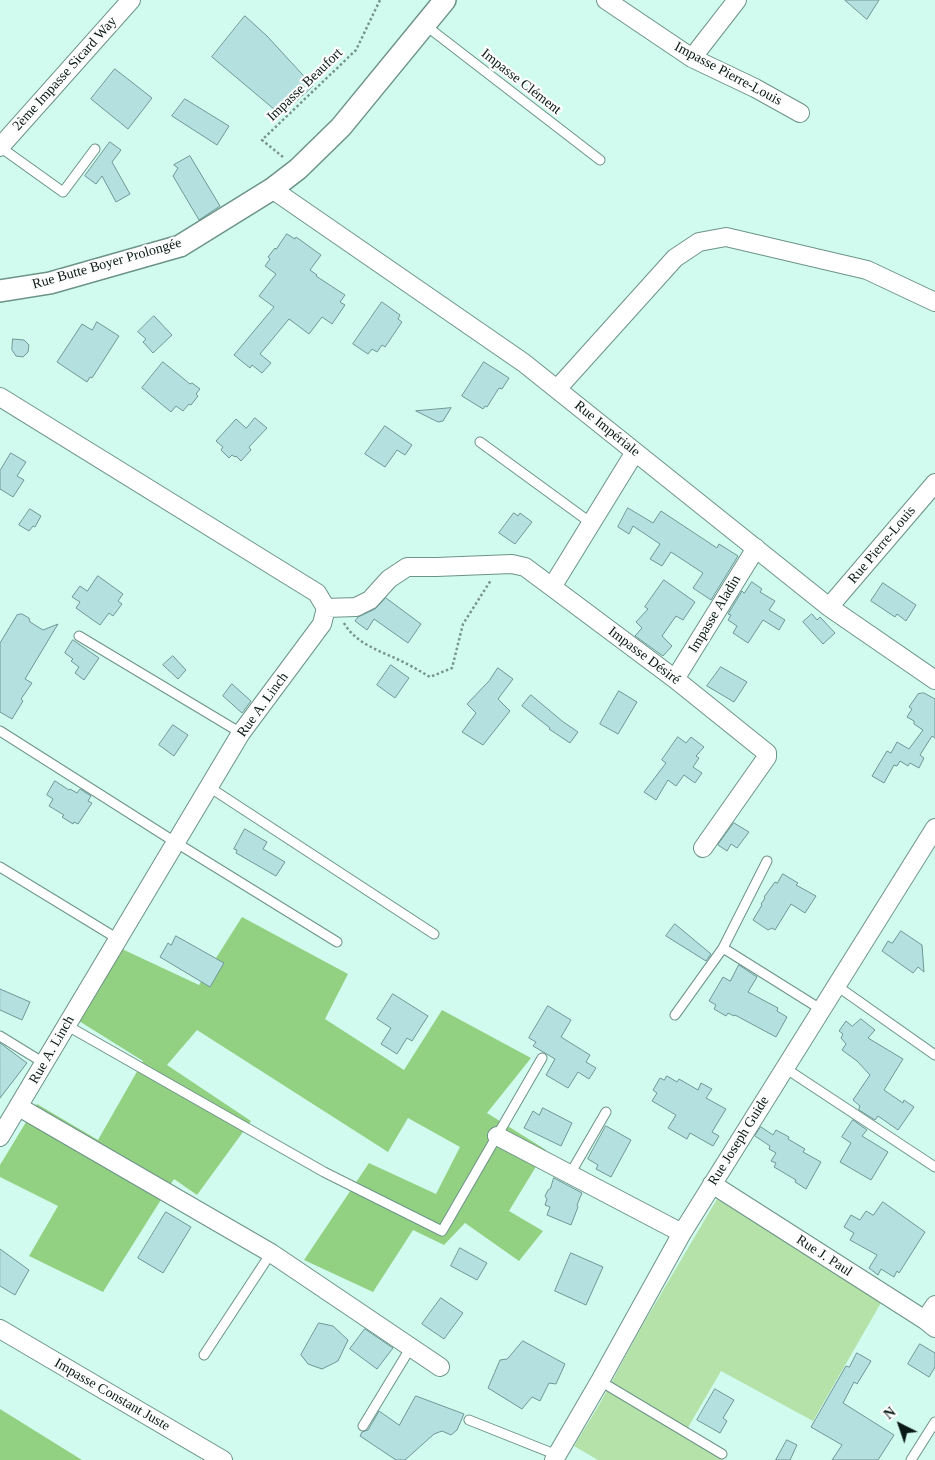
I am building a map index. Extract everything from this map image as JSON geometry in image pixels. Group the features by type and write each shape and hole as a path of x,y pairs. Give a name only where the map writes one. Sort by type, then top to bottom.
{"street":[{"name":"2ème Impasse Sicard Way","path":"0,147 131,0"},
{"name":"Rue Butte Boyer Prolongée","path":"0,291 50,283 180,246 272,189 298,169 341,127 445,0"},
{"name":"Impasse Pierre-Louis","path":"606,0 692,58 755,88 800,113"},
{"path":"692,58 737,0"},
{"name":"Rue Impériale","path":"272,189 524,363 830,607 935,680"},
{"path":"557,389 675,258 699,242 726,237 867,270 935,302"},
{"path":"0,397 317,593 331,608"},
{"path":"552,587 635,452"},
{"name":"Rue Pierre-Louis","path":"830,607 935,483"},
{"name":"Impasse Aladin","path":"675,680 756,548"},
{"name":"Impasse Désiré","path":"331,608 356,607 370,600 389,579 407,567 436,568 502,564 525,567 675,680 767,753 768,755 703,848"},
{"name":"Rue A. Linch","path":"0,1138 175,842 242,733 322,624 331,608"},
{"name":"Rue Joseph Guide","path":"556,1458 682,1233 935,828"},
{"path":"19,1107 271,1253 440,1366"},
{"path":"497,1136 682,1233"},
{"name":"Rue J. Paul","path":"712,1184 930,1324"},
{"path":"930,1324 935,1305"},
{"name":"Impasse Constant Juste","path":"0,1329 223,1460"}],"lane":[{"name":"Impasse Clément","path":"425,25 600,160"},
{"path":"0,147 63,192 95,149"},
{"path":"480,442 591,523"},
{"path":"79,636 242,733"},
{"path":"0,731 337,942"},
{"path":"209,787 434,934"},
{"path":"675,1015 723,948 767,861"},
{"path":"0,868 118,939"},
{"path":"723,948 822,1010"},
{"path":"837,986 935,1055"},
{"path":"66,1025 324,1172 442,1231 542,1058"},
{"path":"0,1036 44,1063"},
{"path":"785,1068 935,1167"},
{"path":"570,1174 606,1112"},
{"path":"204,1356 271,1253"},
{"path":"363,1426 411,1347"},
{"path":"600,1381 722,1454"},
{"path":"469,1420 556,1458"},
{"path":"911,1460 935,1422"}],"path":[{"name":"Impasse Beaufort","path":"298,169 262,140 356,50 380,0"},
{"path":"331,608 348,631 375,650 399,660 430,677 452,668 462,624 502,564"}],"green space":[{"path":"242,917 348,974 325,1019 404,1070 442,1010 531,1058 487,1113 546,1150 509,1211 543,1231 519,1261 465,1223 444,1245 413,1230 373,1292 304,1260 369,1163 436,1194 460,1147 408,1118 388,1152 197,1030 167,1065 251,1121 197,1195 174,1179 103,1292 29,1256 58,1206 0,1177 0,1165 37,1104 98,1140 143,1061 79,1021 122,949 199,985"},
{"path":"717,1199 882,1301 813,1421 721,1371 683,1436 723,1460 598,1460 574,1446"},
{"path":"0,1409 82,1460 0,1460"}],"building":[{"path":"845,0 879,0 867,19"},
{"path":"245,16 267,36 313,86 281,115 212,57"},
{"path":"115,69 152,98 128,129 91,99"},
{"path":"185,99 229,126 217,145 172,116"},
{"path":"110,142 121,150 112,162 130,194 116,202 102,176 96,184 85,176"},
{"path":"190,156 220,206 199,220 173,176 178,168 174,165"},
{"path":"287,234 295,239 296,237 321,255 310,270 345,295 340,302 345,305 332,324 322,317 309,334 289,319 260,354 271,363 262,373 252,365 250,368 234,355 274,307 259,296 276,274 265,266 270,259 268,257"},
{"path":"382,302 400,315 398,319 402,322 385,347 382,345 377,352 372,349 368,354 353,344"},
{"path":"154,316 172,335 153,353 143,342 146,339 138,332"},
{"path":"97,322 119,336 92,378 90,377 87,382 57,362 82,324 92,330"},
{"path":"13,339 24,340 29,345 28,352 23,357 16,356 12,350"},
{"path":"163,362 190,384 192,383 200,389 196,394 198,396 183,411 176,406 171,412 142,388"},
{"path":"484,362 509,378 502,389 499,388 487,407 485,406 483,409 462,396"},
{"path":"451,408 443,421 438,422 416,411"},
{"path":"255,418 267,428 249,447 251,450 241,461 232,455 229,458 221,450 223,447 216,441 236,419 246,428"},
{"path":"385,426 412,445 405,455 397,450 385,467 365,454"},
{"path":"11,453 26,462 17,476 24,480 13,497 0,489 0,471"},
{"path":"628,508 653,523 661,511 717,548 719,544 738,556 711,600 693,588 703,573 671,552 662,566 650,559 660,544 633,526 629,534 618,527"},
{"path":"30,509 41,516 35,527 33,526 29,531 19,525"},
{"path":"514,513 518,516 520,513 532,522 515,544 499,533"},
{"path":"98,576 123,594 118,601 122,604 113,616 109,613 100,625 76,608 80,602 72,597 80,586 87,591"},
{"path":"664,580 695,602 683,620 676,616 662,636 672,646 663,656 635,636 642,628 636,622 648,609 645,607"},
{"path":"752,582 762,589 760,592 775,601 769,610 785,620 779,630 763,620 748,643 733,633 737,626 728,620 731,615 728,614 742,591 744,593"},
{"path":"883,583 916,605 906,621 897,614 895,617 871,601"},
{"path":"386,598 421,624 408,643 374,619 367,630 355,621 358,617 375,609"},
{"path":"22,614 29,618 30,622 43,630 58,624 25,679 32,683 21,699 23,701 12,719 0,712 0,643 17,615"},
{"path":"812,614 817,620 820,617 835,633 823,644 803,622"},
{"path":"73,640 99,658 84,680 75,673 79,667 65,653"},
{"path":"173,656 186,670 178,679 163,665"},
{"path":"391,665 409,678 395,698 377,685"},
{"path":"721,667 747,682 734,702 707,686"},
{"path":"498,668 513,679 498,699 510,711 483,745 462,732 476,713 467,704 489,681"},
{"path":"232,684 251,701 242,713 223,696"},
{"path":"619,691 637,702 618,734 600,724"},
{"path":"924,693 935,699 935,738 932,736 920,755 924,758 919,768 910,763 908,766 900,761 897,766 894,765 884,783 872,776 887,751 891,753 897,742 909,749 923,730 907,717 912,709 909,707 918,694"},
{"path":"531,695 578,732 570,743 549,729 522,706"},
{"path":"173,725 188,735 174,756 159,745"},
{"path":"678,737 686,743 691,737 704,747 696,756 699,758 693,767 702,773 695,783 684,775 676,786 668,780 656,800 644,792 666,763 662,760"},
{"path":"55,781 69,790 77,793 80,789 91,796 88,801 92,803 78,824 74,822 73,824 62,817 64,815 49,806 53,799 47,795"},
{"path":"734,823 749,832 737,848 731,844 727,851 718,845"},
{"path":"245,829 267,842 263,849 285,862 276,876 236,853 237,850 234,849"},
{"path":"783,874 798,883 796,885 816,896 805,913 791,904 775,930 772,928 768,930 753,920 762,905 764,897"},
{"path":"675,924 711,954 706,961 666,936"},
{"path":"901,931 922,945 924,972 918,967 913,973 882,951 888,941 892,943"},
{"path":"176,936 224,963 210,987 160,957 168,943 171,945"},
{"path":"739,965 757,977 748,992 778,1008 777,1011 787,1017 776,1037 735,1015 728,1013 726,1016 714,1009 716,1005 709,1001 723,977 730,981"},
{"path":"0,989 30,1002 22,1020 0,1010"},
{"path":"393,994 428,1016 412,1041 407,1038 397,1054 381,1044 391,1028 377,1019"},
{"path":"548,1006 571,1020 561,1037 590,1055 586,1062 596,1068 589,1079 578,1072 568,1088 546,1075 555,1059 533,1046 536,1042 529,1038"},
{"path":"861,1019 875,1030 868,1038 903,1059 884,1090 903,1103 904,1100 914,1107 898,1130 878,1116 875,1120 859,1110 860,1106 853,1100 870,1075 857,1061 842,1050 846,1044 841,1038 843,1034 839,1031 846,1021 852,1026"},
{"path":"0,1043 27,1063 0,1098"},
{"path":"667,1076 677,1082 679,1079 698,1090 701,1083 712,1089 706,1098 726,1109 712,1132 719,1136 713,1146 690,1133 687,1139 668,1128 676,1115 652,1101 657,1093 653,1090 660,1078 664,1080"},
{"path":"543,1108 572,1123 561,1146 524,1128 533,1111 539,1115"},
{"path":"853,1120 867,1130 862,1136 888,1152 871,1180 840,1162 851,1143 842,1137"},
{"path":"606,1126 631,1140 611,1177 596,1169 598,1165 588,1159"},
{"path":"761,1127 773,1135 776,1130 789,1137 788,1139 805,1149 803,1152 821,1162 806,1189 795,1182 796,1180 774,1167 776,1163 771,1161 776,1153 769,1149 770,1146 755,1136"},
{"path":"554,1178 582,1193 571,1225 547,1215 550,1207 545,1205 547,1199 545,1196"},
{"path":"883,1202 925,1232 899,1273 897,1271 894,1277 881,1269 878,1275 869,1268 877,1255 850,1240 854,1233 844,1227 851,1215 860,1220 866,1211 873,1215"},
{"path":"166,1212 191,1227 163,1273 138,1258"},
{"path":"460,1248 487,1263 477,1280 451,1266"},
{"path":"0,1249 29,1270 15,1295 0,1286"},
{"path":"571,1253 603,1267 586,1305 555,1291"},
{"path":"441,1298 463,1313 444,1339 422,1324"},
{"path":"319,1323 333,1326 348,1340 338,1361 322,1369 308,1364 301,1355"},
{"path":"365,1329 393,1348 377,1369 350,1349"},
{"path":"523,1341 565,1364 556,1384 549,1383 540,1401 532,1397 522,1409 488,1388 500,1360 507,1359"},
{"path":"920,1344 935,1353 935,1367 929,1377 908,1364"},
{"path":"857,1353 871,1361 857,1384 854,1382 843,1403 894,1435 878,1460 832,1460 842,1445 811,1427 846,1366 849,1367"},
{"path":"715,1389 734,1400 723,1418 727,1421 720,1433 697,1420"},
{"path":"416,1396 464,1414 457,1430 451,1435 442,1431 434,1434 405,1460 396,1460 360,1436 362,1432 368,1430 379,1411 399,1425"},
{"path":"787,1440 797,1445 790,1460 776,1460"}]}
